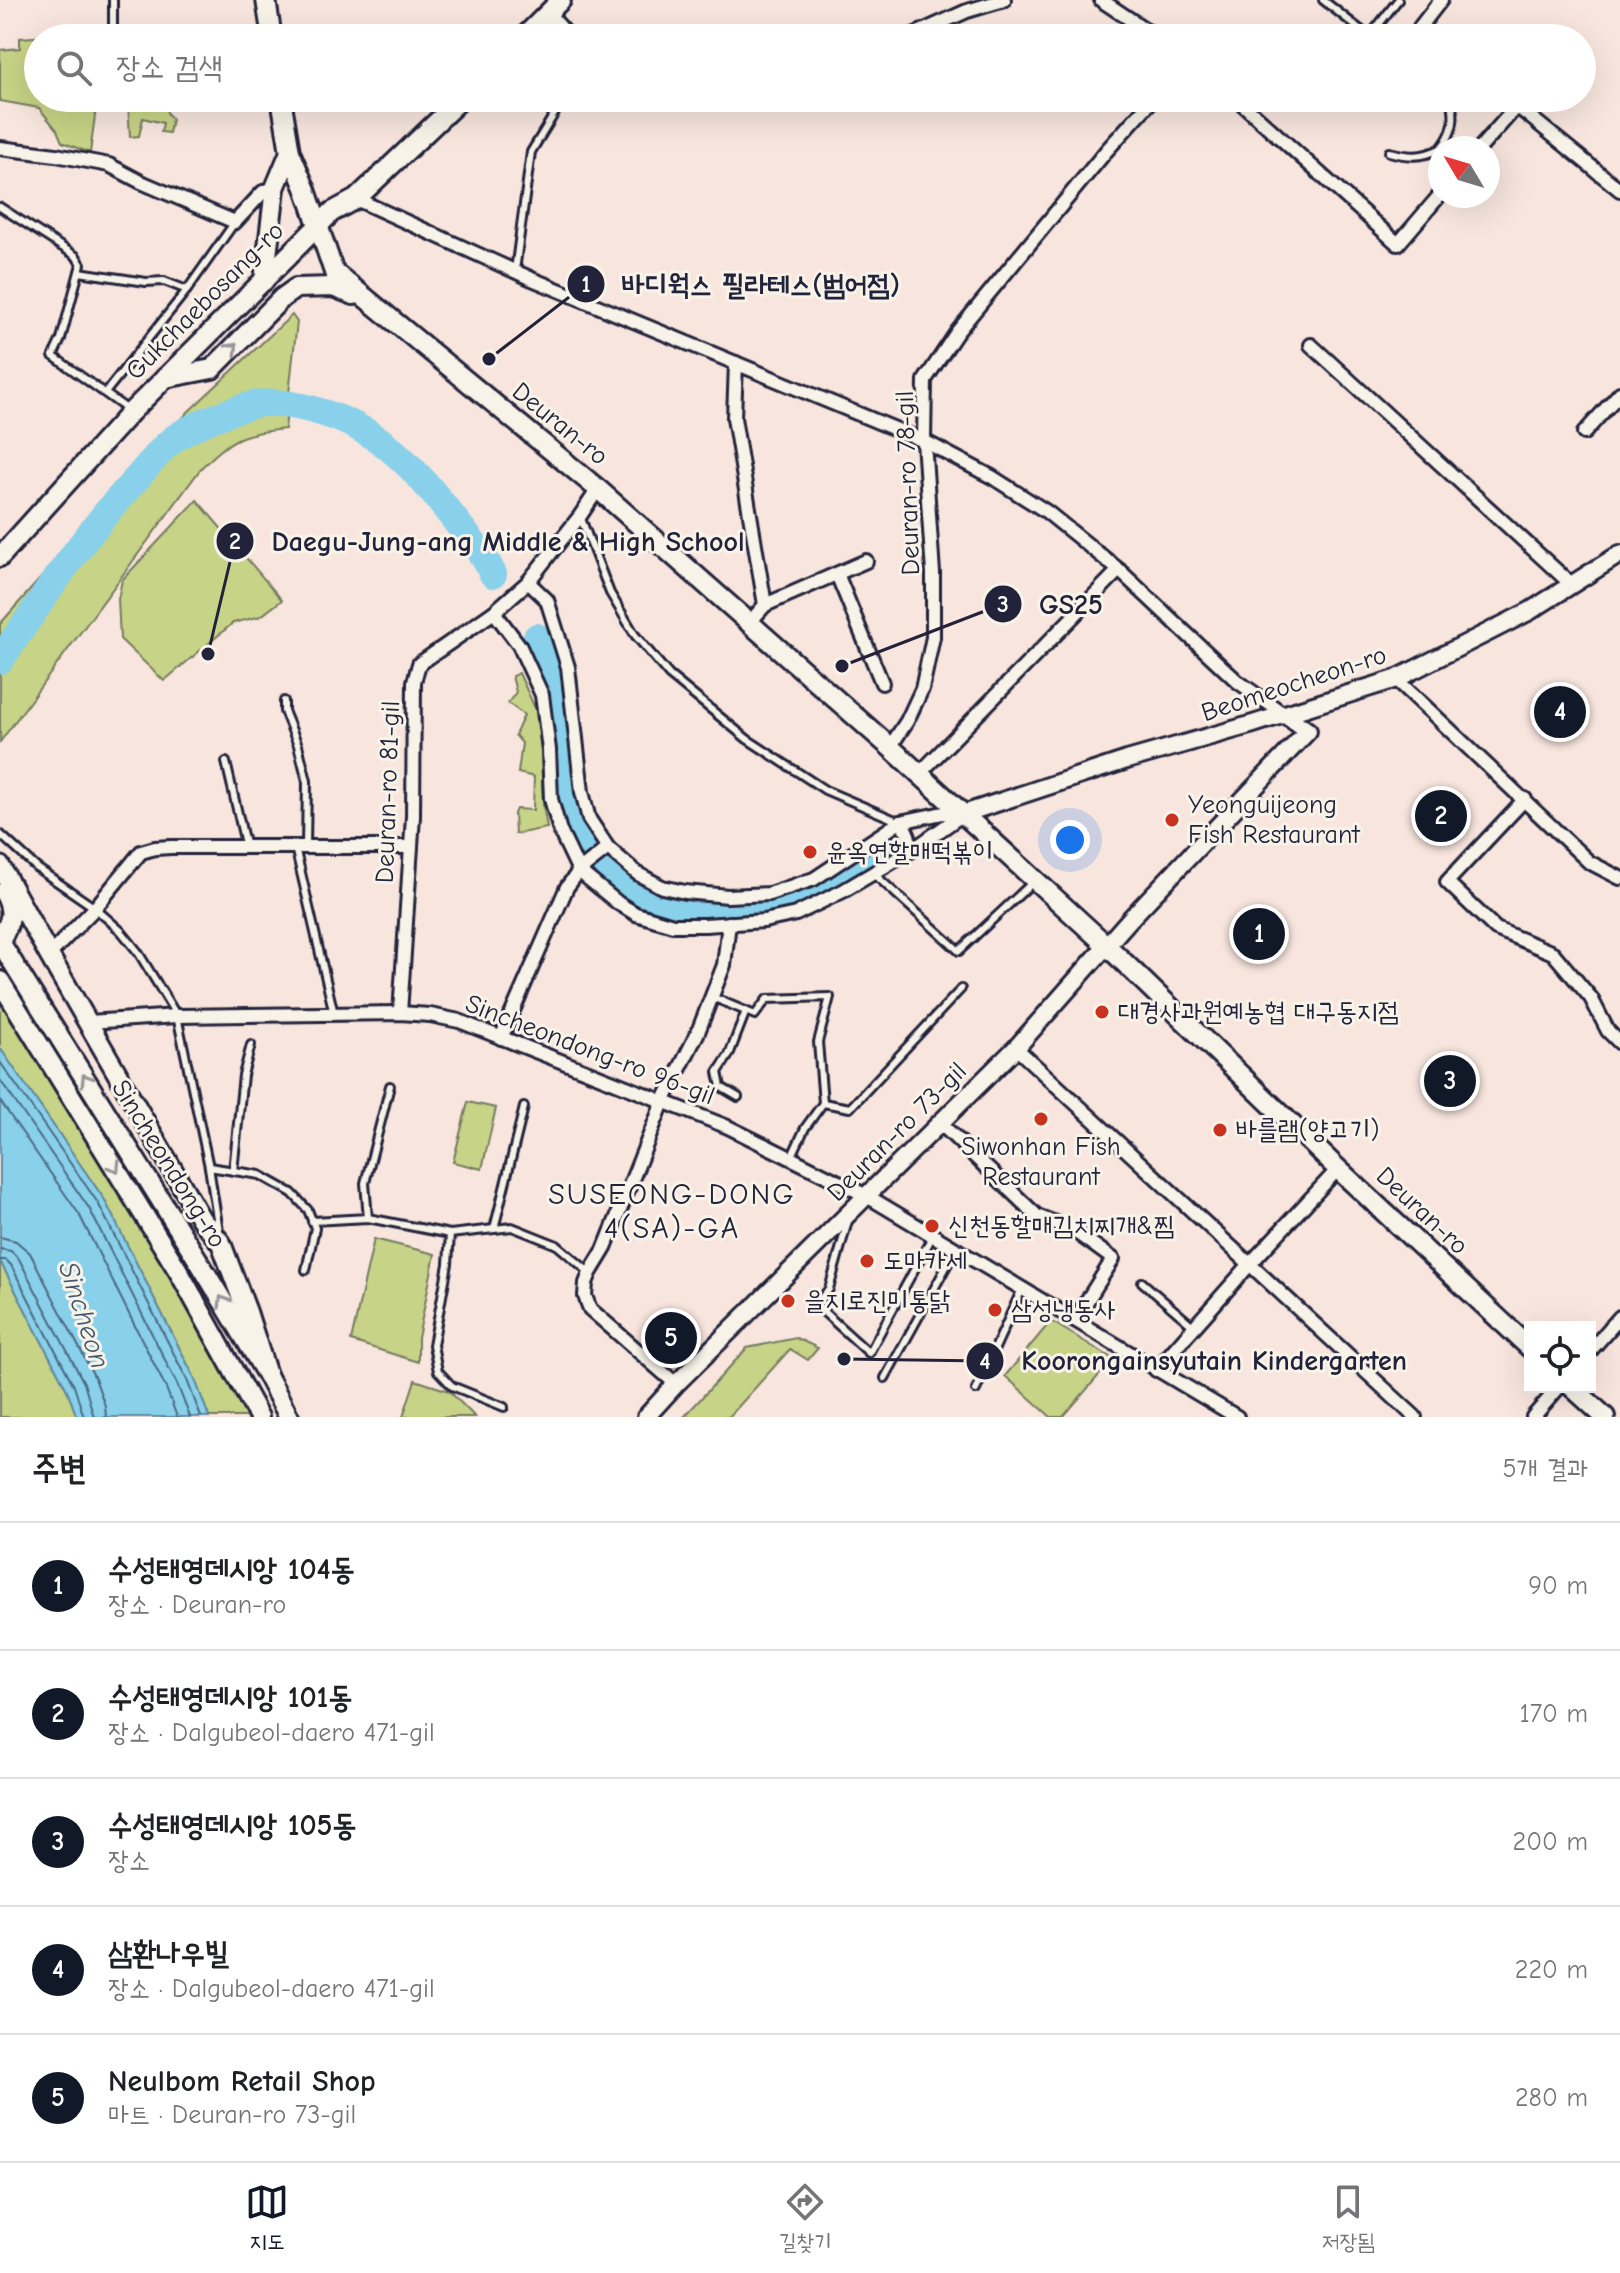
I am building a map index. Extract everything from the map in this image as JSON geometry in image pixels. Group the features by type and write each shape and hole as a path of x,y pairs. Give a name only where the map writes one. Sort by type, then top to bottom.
{"main road":[{"path":"266,0 270,24"},
{"path":"537,24 555,7"},
{"name":"Deuran-ro","path":"283,112 290,152 334,272 598,489 890,747 1106,945 1338,1169 1524,1342"},
{"name":"Gukchaebosang-ro","path":"0,557 165,378 332,212 356,199 447,112"},
{"path":"263,282 275,188 290,152"},
{"path":"165,378 212,369 282,298 296,288 333,287 370,302"},
{"path":"0,866 201,1219 221,1243 267,1375"},
{"path":"0,941 10,922 12,907 1,892"},
{"name":"Sincheondong-ro","path":"0,941 267,1375 289,1417"},
{"name":"Sincheondong-ro","path":"0,981 179,1272 259,1417"},
{"path":"1579,1393 1605,1417"}],"street":[{"path":"938,24 1004,0"},
{"path":"1101,0 1137,24"},
{"path":"1422,24 1441,0"},
{"name":"Deuran-ro 78-gil","path":"890,747 922,689 933,637 933,573 924,441 925,380 957,332 1141,112"},
{"path":"1252,112 1398,244 1429,208"},
{"path":"1488,136 1505,112"},
{"path":"1524,112 1620,190"},
{"path":"0,148 109,165 235,222 263,192 275,188"},
{"path":"356,199 515,271 924,441 992,477 1047,512 1119,570 1237,681 1308,731 1106,945"},
{"path":"1311,345 1572,585"},
{"path":"736,363 734,418 765,605"},
{"path":"1584,433 1620,393"},
{"path":"598,489 530,579 494,612 519,645 542,695 551,799 560,831 579,871 636,914 673,925 764,921 796,914 873,873 963,814"},
{"name":"Beomeocheon-ro","path":"963,814 1127,760 1285,715 1396,679 1530,611 1620,554"},
{"path":"750,622 765,605 866,561"},
{"path":"919,774 1119,570"},
{"path":"837,574 882,683"},
{"path":"530,579 547,600 563,645 582,792 589,819 607,849 638,874 662,887 728,896 769,894 814,879 900,822 943,813 963,814"},
{"name":"Deuran-ro 81-gil","path":"400,1013 411,847 414,682 419,664 494,612"},
{"path":"1396,679 1589,862 1618,877 1620,862"},
{"path":"1525,799 1447,882 1496,929 1553,953 1591,998 1608,1031 1620,1043"},
{"path":"900,822 910,837 910,847 904,855"},
{"path":"49,955 95,908 141,852 171,847 411,847"},
{"path":"501,1038 567,887 579,871 607,849"},
{"path":"676,1384 590,1309 585,1296 586,1283 604,1250 663,1102 712,997 724,965 729,923"},
{"name":"Deuran-ro 73-gil","path":"646,1417 1016,1048 1106,945"},
{"name":"Sincheondong-ro 96-gil","path":"89,1022 177,1016 400,1013 459,1021 728,1127 867,1196 1237,1417"},
{"path":"1016,1048 1415,1417"},
{"path":"940,1123 1037,1216 1073,1230 1113,1259 1075,1320"},
{"path":"1156,1370 1338,1169"},
{"path":"1596,1344 1620,1317"},
{"path":"1533,1417 1554,1393"}],"lane":[{"path":"113,0 113,24"},
{"path":"1323,0 1353,24"},
{"path":"1380,24 1398,0"},
{"path":"515,271 531,152 555,112"},
{"path":"1450,136 1453,112"},
{"path":"1389,152 1405,156 1428,154"},
{"path":"0,207 76,256 81,264 61,339 53,356 131,412"},
{"path":"105,393 187,290 235,222"},
{"path":"79,272 146,282 164,281 187,290"},
{"path":"580,516 610,593 635,635 669,675 747,739 825,790 900,822"},
{"path":"284,701 284,711 298,745 307,781 301,847 334,1014"},
{"path":"226,762 246,848"},
{"path":"0,834 37,868 95,908 121,931 138,952 177,1016 209,1167 221,1243"},
{"path":"873,873 959,951 1035,880"},
{"path":"823,1103 850,1108 961,989"},
{"path":"712,997 755,1015 767,999 830,997 818,1042 823,1103 805,1128 791,1158"},
{"path":"738,1097 721,1087 718,1072 729,1055 746,1011"},
{"path":"233,1171 243,1075 251,1045"},
{"path":"368,1218 365,1183 390,1086"},
{"path":"494,1229 524,1107"},
{"path":"209,1167 260,1175 292,1193 308,1210 315,1228 306,1270"},
{"path":"851,1211 829,1289 816,1305 869,1353 933,1235"},
{"path":"312,1221 368,1218 450,1234 512,1227 557,1245 590,1273"},
{"path":"450,1234 448,1264 433,1345 438,1371 452,1386 504,1407"},
{"path":"885,1378 956,1249"},
{"path":"1142,1282 1194,1327"},
{"path":"976,1390 1022,1289"}],"green space":[{"path":"20,38 24,38 24,105 0,101 0,50 20,48"},
{"path":"42,112 96,112 90,153 62,142 57,130"},
{"path":"128,112 167,112 172,119 169,133 161,132 163,123 143,118 139,136 130,137"},
{"path":"292,315 297,322 285,429 239,438 202,467 0,742 0,624 188,412"},
{"path":"197,500 282,600 261,616 233,623 164,681 120,639 118,599 122,580"},
{"path":"519,673 540,719 543,805 547,828 515,834 516,809 533,810 534,777 518,773 522,743 515,735 524,715 508,703 516,692 512,676"},
{"path":"0,998 68,1099 192,1310 248,1417 209,1417 194,1377 104,1199 0,1048"},
{"path":"468,1102 496,1108 482,1169 453,1162"},
{"path":"374,1239 435,1254 418,1338 418,1362 351,1341"},
{"path":"0,1261 67,1390 77,1417 0,1417"},
{"path":"1051,1321 1113,1359 1063,1417 1051,1417 1005,1376"},
{"path":"796,1338 818,1348 808,1360 790,1349 729,1417 684,1417 747,1348"},
{"path":"415,1380 449,1391 475,1417 403,1417"}],"water":[{"name":"Sincheon","path":"0,1048 104,1199 194,1377 209,1417 77,1417 67,1390 0,1261"}],"waterway":[{"path":"0,660 83,543 167,445 205,422 262,403 286,404 328,414 379,440 408,465 435,495 484,557 493,574"},
{"path":"537,637 557,690 574,824 599,864 629,889 664,905 683,909 706,911 780,906 828,890 894,849"}],"place":[{"name":"바디웍스 필라테스(범어점)","path":"489,359"},
{"name":"Daegu-Jung-ang Middle & High School","path":"208,654"},
{"name":"GS25","path":"842,666"},
{"name":"삼환나우빌","path":"1560,712"},
{"name":"수성태영데시앙 101동","path":"1441,816"},
{"name":"Yeonguijeong Fish Restaurant","path":"1172,820"},
{"name":"윤옥연할매떡볶이","path":"810,852"},
{"name":"수성태영데시앙 104동","path":"1259,934"},
{"name":"대경사과원예농협 대구동지점","path":"1102,1012"},
{"name":"수성태영데시앙 105동","path":"1450,1081"},
{"name":"Siwonhan Fish Restaurant","path":"1041,1119"},
{"name":"바를램(양고기)","path":"1220,1130"},
{"name":"신천동할매김치찌개&찜","path":"932,1226"},
{"name":"도마카세","path":"867,1261"},
{"name":"을지로진미통닭","path":"788,1301"},
{"name":"삼성냉동사","path":"995,1310"},
{"name":"Neulbom Retail Shop","path":"671,1338"},
{"name":"Koorongainsyutain Kindergarten","path":"844,1359"}],"district":[{"name":"SUSEONG-DONG 4(SA)-GA","path":"672,1211"}]}
